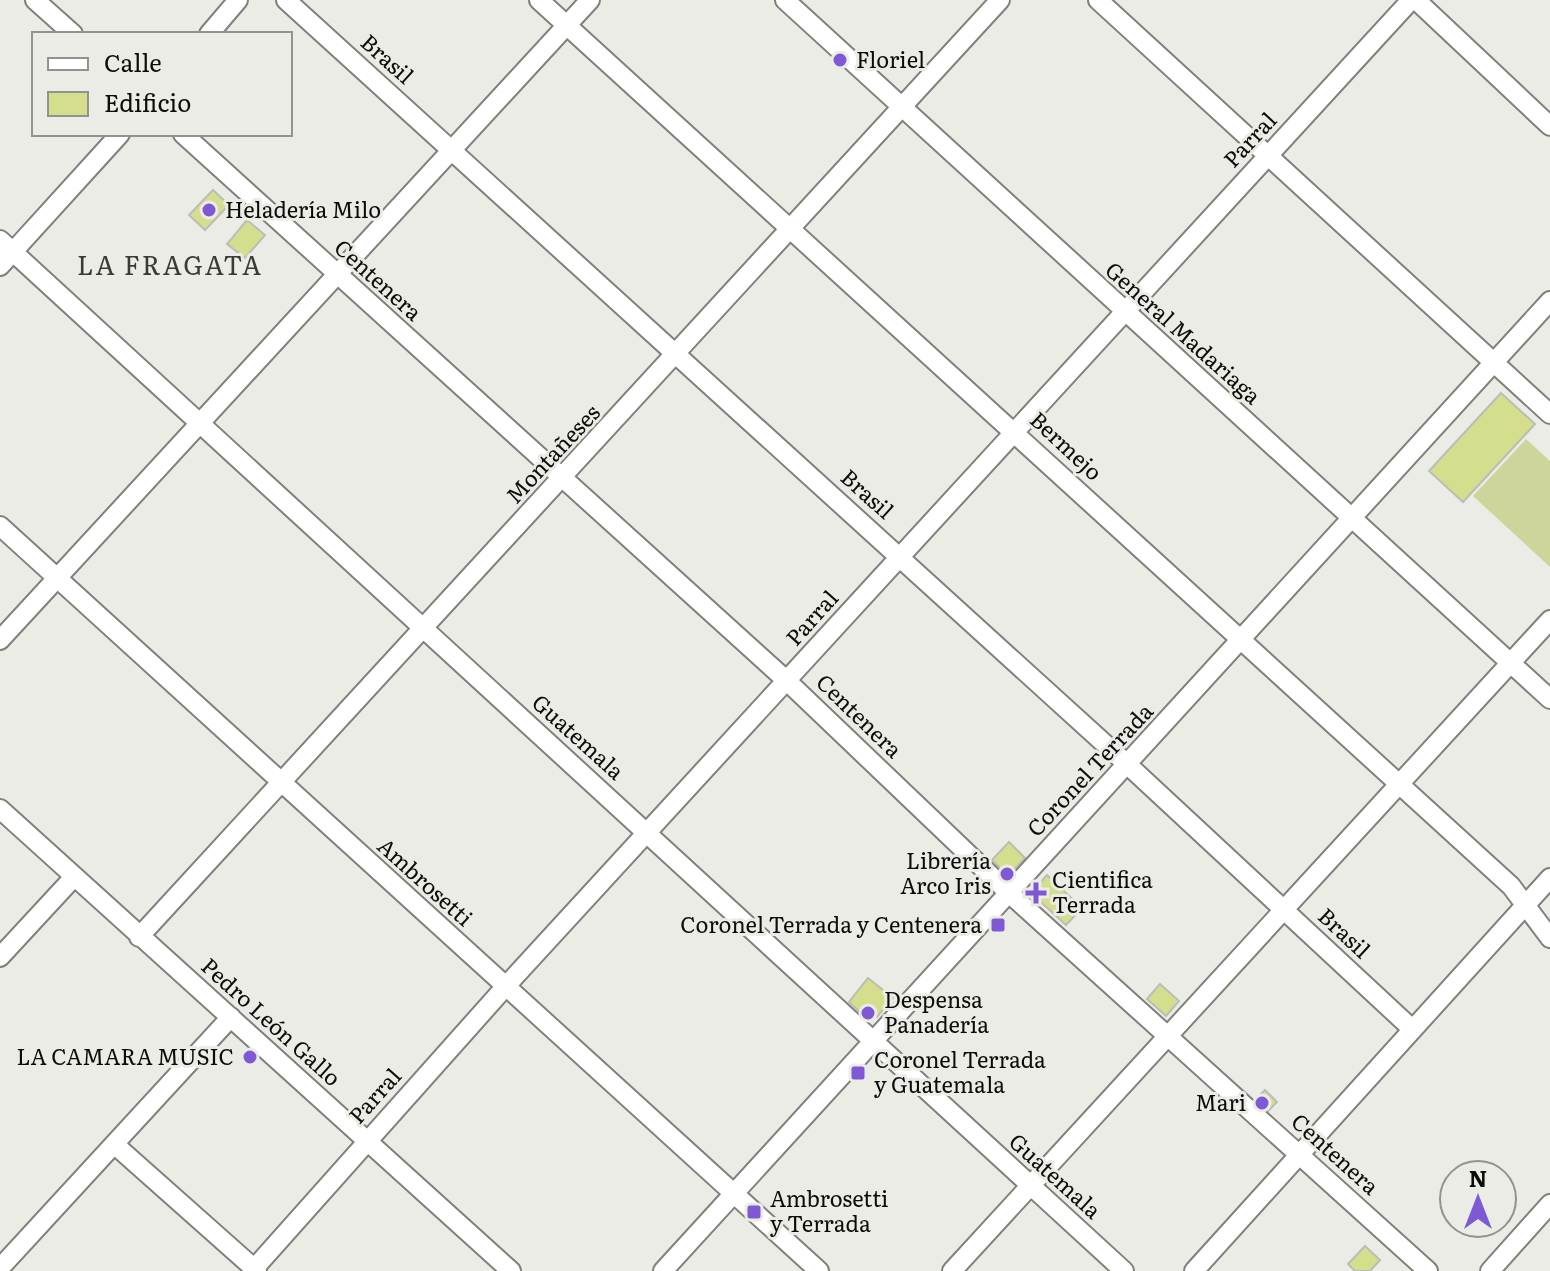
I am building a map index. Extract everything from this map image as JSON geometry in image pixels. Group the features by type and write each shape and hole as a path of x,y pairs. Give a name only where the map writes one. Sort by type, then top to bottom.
{"street":[{"path":"35,0 71,32"},
{"path":"211,32 238,0"},
{"name":"Brasil","path":"286,0 1128,765 1411,1028"},
{"name":"Bermejo","path":"539,0 1511,886 1550,938"},
{"path":"0,640 590,0"},
{"name":"General Madariaga","path":"785,0 1550,699"},
{"name":"Montañeses","path":"139,937 424,631 1000,0"},
{"path":"1098,0 1550,414"},
{"path":"1413,0 1550,126"},
{"name":"Parral","path":"254,1270 506,986 1413,0"},
{"path":"0,266 6,246 118,136"},
{"name":"Centenera","path":"185,136 787,681 1009,893 1428,1271"},
{"name":"Guatemala","path":"6,246 1124,1271"},
{"name":"Coronel Terrada","path":"663,1271 1550,301"},
{"name":"Ambrosetti","path":"0,526 280,784 819,1271"},
{"path":"952,1271 1550,620"},
{"name":"Pedro León Gallo","path":"0,809 511,1271"},
{"path":"0,957 74,877"},
{"path":"1194,1271 1550,878"},
{"path":"0,1268 231,1017"},
{"path":"114,1144 254,1270"},
{"path":"1490,1271 1550,1204"}],"green space":[{"path":"1526,439 1550,461 1550,567 1473,496"}],"building":[{"name":"Heladería Milo","path":"213,190 229,205 205,230 189,215"},
{"path":"247,220 265,235 245,258 227,244"},
{"path":"1501,393 1535,424 1463,502 1429,471"},
{"path":"1009,842 1025,858 1008,876 992,860"},
{"path":"1047,875 1082,908 1066,925 1031,893"},
{"path":"868,978 893,998 877,1017 864,1016 849,1002"},
{"path":"1160,984 1179,1001 1166,1016 1147,999"},
{"path":"1265,1090 1277,1102 1268,1111 1256,1099"},
{"path":"1365,1246 1380,1260 1370,1271 1355,1271 1348,1264"}],"place":[{"name":"Floriel","path":"840,60"},
{"name":"Heladería Milo","path":"209,210"},
{"name":"Librería Arco Iris","path":"1007,874"},
{"name":"Cientifica Terrada","path":"1036,893"},
{"name":"Coronel Terrada y Centenera","path":"998,925"},
{"name":"Despensa Panadería","path":"868,1013"},
{"name":"LA CAMARA MUSIC","path":"250,1057"},
{"name":"Coronel Terrada y Guatemala","path":"858,1073"},
{"name":"Mari","path":"1262,1103"},
{"name":"Ambrosetti y Terrada","path":"754,1212"}],"district":[{"name":"LA FRAGATA","path":"170,266"}]}
